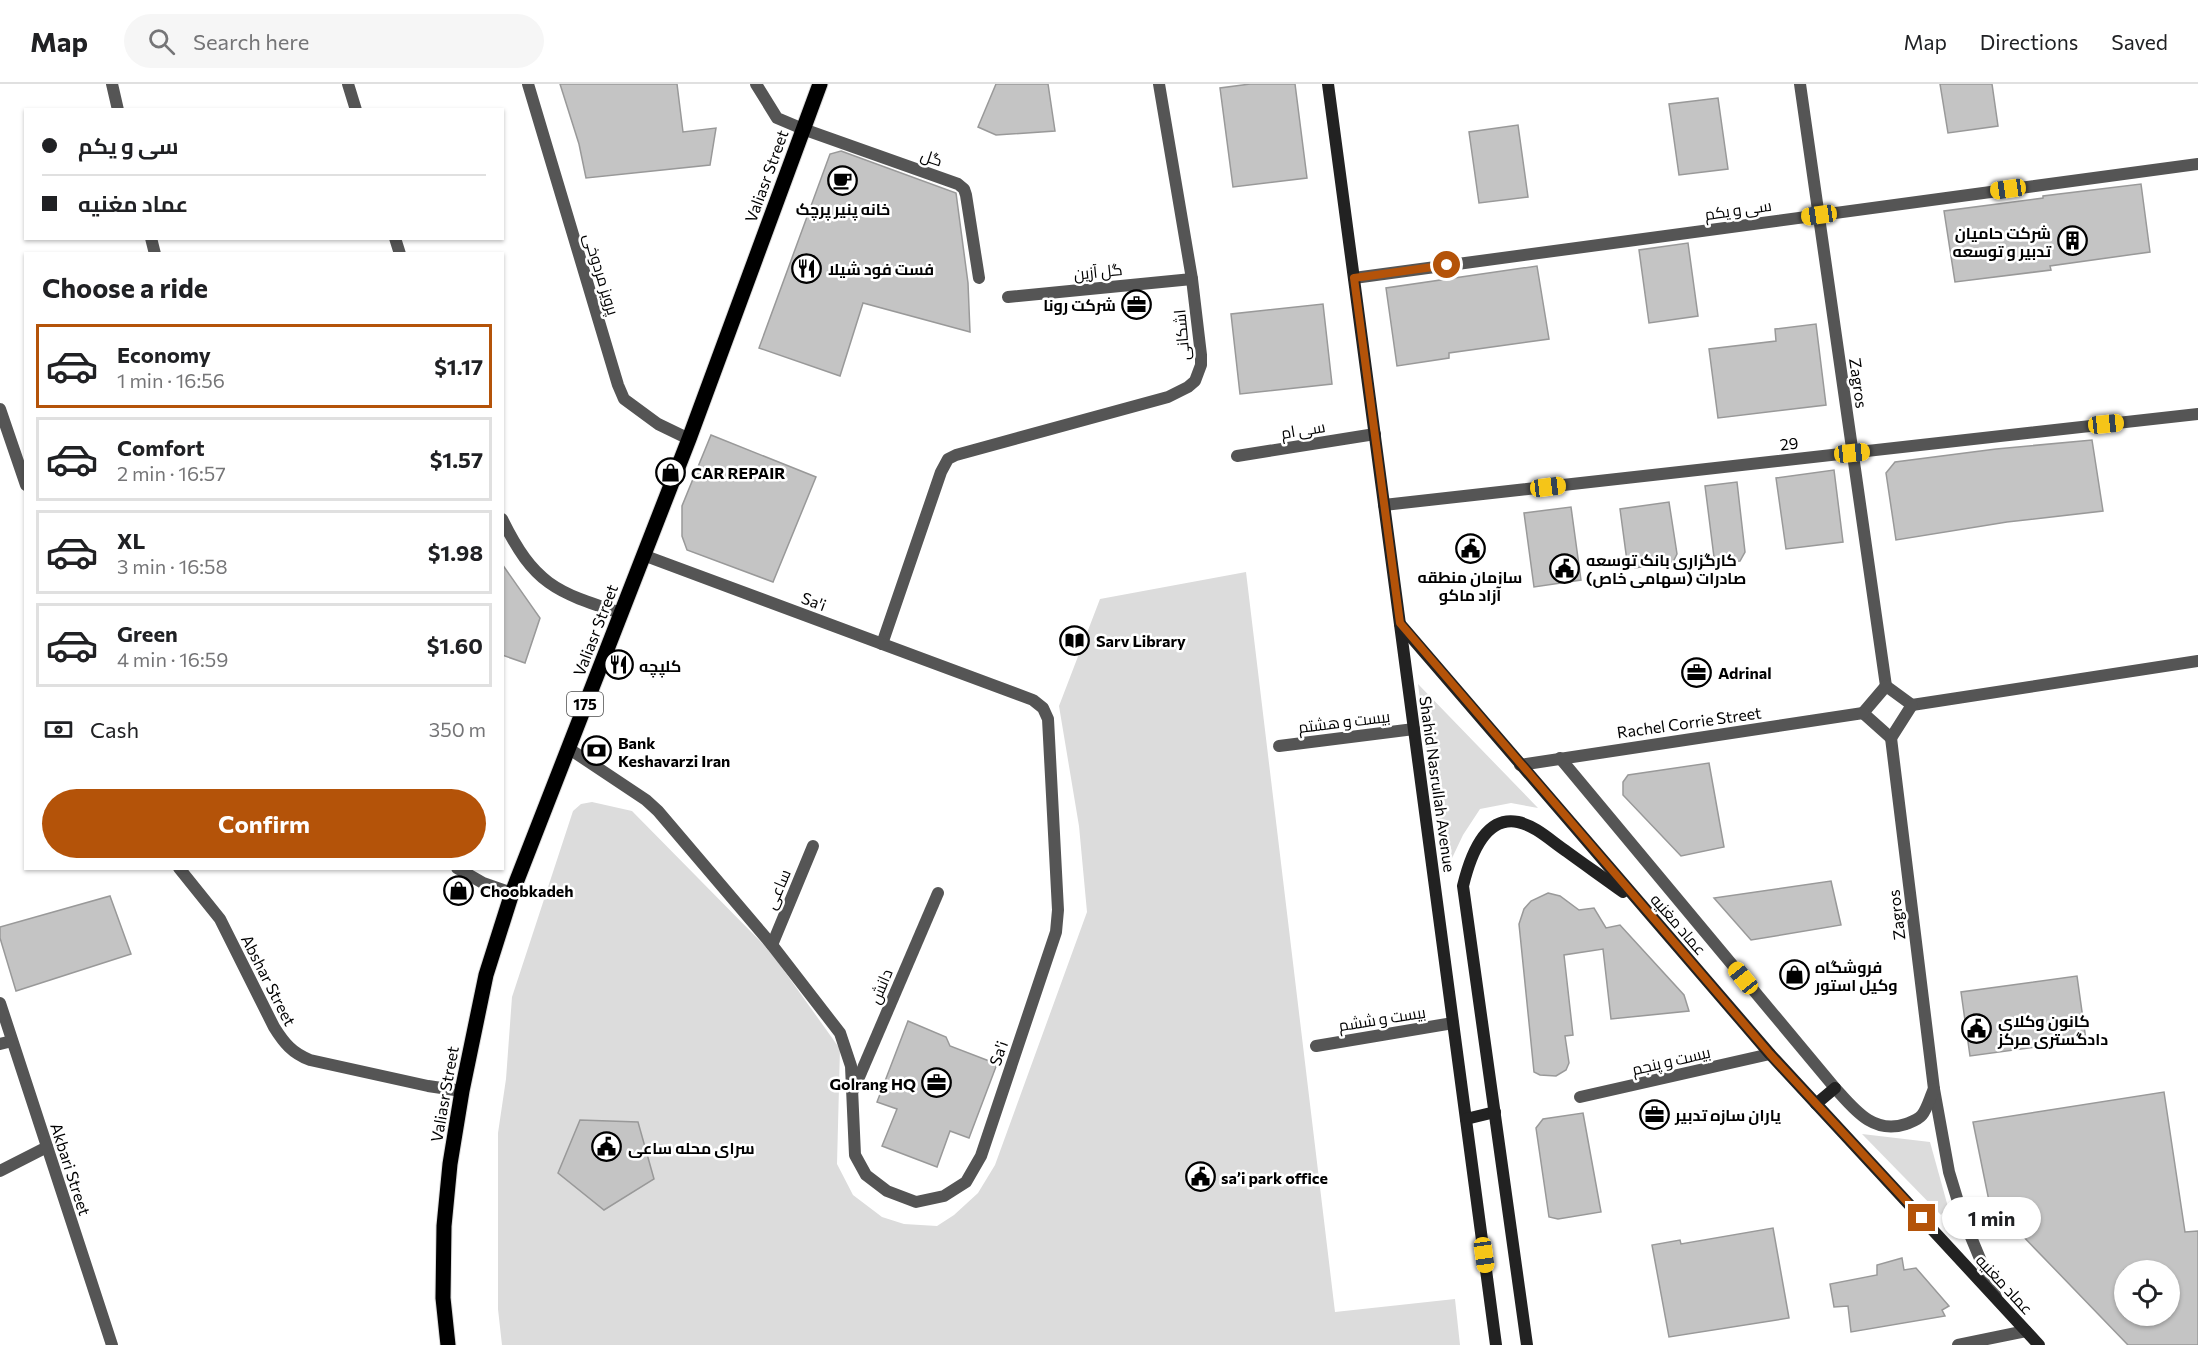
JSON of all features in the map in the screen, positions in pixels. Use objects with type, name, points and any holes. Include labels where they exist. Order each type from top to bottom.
[{"type":"main road","name":"Valiasr Street","points":[[448,1345],[443,1298],[444,1226],[450,1164],[462,1091],[486,975],[512,893],[690,439],[820,84]]},
{"type":"main road","name":"Shahid Nasrullah Avenue","points":[[1328,84],[1496,1345]]},
{"type":"main road","name":"عماد مغنیه","points":[[1400,623],[1770,1054],[2039,1345]]},
{"type":"main road","name":"Shahid Nasrullah Avenue","points":[[1527,1345],[1464,886],[1473,852],[1484,836],[1498,826],[1516,822],[1540,832],[1639,903]]},
{"type":"main road","points":[[1816,1104],[1834,1088]]},
{"type":"main road","points":[[1466,1119],[1494,1112]]},
{"type":"street","points":[[111,84],[117,108]]},
{"type":"street","points":[[348,84],[355,108]]},
{"type":"street","name":"پرویز مردوخی","points":[[528,84],[624,399],[658,424],[690,439]]},
{"type":"street","name":"گل","points":[[756,84],[777,118],[958,184],[966,195],[979,278]]},
{"type":"street","name":"اشکانی","points":[[882,644],[941,472],[948,459],[956,454],[1168,397],[1188,387],[1198,375],[1201,365],[1192,279],[1159,84]]},
{"type":"street","name":"Zagros","points":[[1800,84],[1886,686]]},
{"type":"street","name":"سی و یکم","points":[[1354,278],[2198,164]]},
{"type":"street","name":"گل آزین","points":[[1008,297],[1192,279]]},
{"type":"street","points":[[0,409],[24,479]]},
{"type":"street","name":"29","points":[[1384,506],[2198,414]]},
{"type":"street","name":"سی ام","points":[[1237,456],[1375,434]]},
{"type":"street","points":[[504,522],[526,560],[537,574],[553,587],[565,594],[621,613]]},
{"type":"street","name":"Sa'i","points":[[568,748],[646,800],[772,945],[840,1033],[851,1066],[855,1155],[866,1175],[887,1191],[916,1202],[944,1196],[966,1182],[981,1156],[1056,932],[1058,910],[1048,719],[1043,708],[1032,700],[643,555]]},
{"type":"street","points":[[1912,705],[1891,738],[1863,713],[1886,686],[1912,705],[2198,661]]},
{"type":"street","name":"Rachel Corrie Street","points":[[1520,765],[1863,713]]},
{"type":"street","name":"بیست و هشتم","points":[[1279,747],[1414,729]]},
{"type":"street","name":"Zagros","points":[[1891,738],[1934,1089],[1949,1172],[1997,1299]]},
{"type":"street","name":"عماد مغنیه","points":[[1560,758],[1834,1088],[1863,1117],[1883,1126],[1898,1126],[1913,1122],[1923,1114],[1934,1089]]},
{"type":"street","name":"ساعی","points":[[772,945],[813,846]]},
{"type":"street","name":"Abshar Street","points":[[181,870],[220,919],[274,1027],[284,1043],[296,1055],[309,1060],[417,1084],[462,1091]]},
{"type":"street","points":[[460,870],[483,883],[512,893]]},
{"type":"street","name":"دانش","points":[[852,1093],[938,893]]},
{"type":"street","name":"Akbari Street","points":[[0,1004],[6,1043],[47,1148],[112,1345]]},
{"type":"street","name":"بیست و ششم","points":[[1316,1046],[1453,1023]]},
{"type":"street","name":"بیست و پنجم","points":[[1580,1097],[1770,1054]]},
{"type":"street","points":[[0,1171],[47,1148]]},
{"type":"street","points":[[1958,1345],[2026,1331]]},
{"type":"shaded area","points":[[1246,572],[1335,1312],[1455,1299],[1460,1345],[502,1345],[498,1309],[498,1133],[506,1079],[512,997],[573,811],[581,804],[592,802],[632,811],[770,951],[840,1049],[837,1164],[853,1195],[882,1217],[904,1224],[937,1226],[954,1215],[978,1193],[995,1165],[1087,912],[1079,826],[1059,706],[1100,599]]},
{"type":"shaded area","points":[[1418,684],[1538,808],[1511,803],[1480,809],[1463,835],[1444,875]]},
{"type":"shaded area","points":[[1862,1134],[1930,1142],[1948,1207],[1941,1215]]},
{"type":"building","points":[[560,84],[677,84],[683,132],[716,128],[710,165],[586,178],[579,144]]},
{"type":"building","points":[[996,84],[1048,84],[1055,131],[996,135],[978,127]]},
{"type":"building","points":[[1250,84],[1295,84],[1307,178],[1233,187],[1220,88]]},
{"type":"building","points":[[1940,84],[1992,84],[1998,126],[1948,133]]},
{"type":"building","points":[[1718,98],[1728,169],[1679,175],[1669,104]]},
{"type":"building","points":[[1518,125],[1528,197],[1479,203],[1469,132]]},
{"type":"building","points":[[841,151],[956,193],[968,283],[970,332],[863,303],[840,376],[759,348],[830,154]]},
{"type":"building","points":[[2141,184],[2150,252],[2050,266],[2051,270],[1955,282],[1944,211]]},
{"type":"building","points":[[1688,243],[1698,316],[1649,323],[1639,250]]},
{"type":"building","points":[[1537,266],[1549,339],[1449,353],[1449,358],[1397,366],[1386,288]]},
{"type":"building","points":[[1323,304],[1332,384],[1240,394],[1231,314]]},
{"type":"building","points":[[1816,324],[1826,405],[1718,418],[1709,349],[1776,341],[1775,329]]},
{"type":"building","points":[[711,435],[816,477],[773,582],[687,550],[682,536],[682,506]]},
{"type":"building","points":[[2092,440],[2103,511],[2007,522],[1896,540],[1886,473],[1895,462]]},
{"type":"building","points":[[1834,470],[1843,542],[1786,549],[1776,478]]},
{"type":"building","points":[[1737,482],[1745,552],[1740,561],[1722,563],[1714,557],[1705,486]]},
{"type":"building","points":[[1669,502],[1677,554],[1673,562],[1635,568],[1627,561],[1620,509]]},
{"type":"building","points":[[1571,507],[1581,580],[1534,587],[1524,513]]},
{"type":"building","points":[[504,567],[540,618],[525,663],[504,656]]},
{"type":"building","points":[[1709,763],[1724,847],[1681,856],[1623,795],[1623,782],[1628,775]]},
{"type":"building","points":[[1831,881],[1841,925],[1751,940],[1714,898]]},
{"type":"building","points":[[1548,893],[1560,896],[1579,910],[1594,908],[1606,928],[1620,925],[1684,995],[1689,1011],[1611,1019],[1603,949],[1564,955],[1573,1035],[1565,1036],[1569,1063],[1566,1070],[1556,1076],[1540,1075],[1534,1072],[1519,924],[1524,909],[1531,901]]},
{"type":"building","points":[[110,896],[131,954],[16,991],[0,938],[0,927]]},
{"type":"building","points":[[2077,976],[2086,1040],[1970,1056],[1961,992]]},
{"type":"building","name":"Golrang HQ","points":[[908,1021],[946,1037],[950,1046],[997,1064],[969,1138],[950,1131],[937,1167],[882,1146],[897,1109],[877,1102]]},
{"type":"building","points":[[2164,1092],[2185,1232],[2198,1231],[2198,1345],[2128,1345],[1989,1201],[1973,1122]]},
{"type":"building","points":[[1583,1113],[1601,1212],[1558,1219],[1549,1217],[1536,1128],[1543,1119]]},
{"type":"building","name":"سرای محله ساعی","points":[[580,1120],[638,1122],[654,1179],[604,1210],[558,1173]]},
{"type":"building","points":[[1773,1228],[1789,1318],[1669,1337],[1652,1245],[1680,1240],[1681,1244]]},
{"type":"building","points":[[1902,1258],[1904,1270],[1916,1268],[1949,1306],[1942,1310],[1945,1316],[1851,1332],[1848,1306],[1834,1307],[1830,1284],[1877,1275],[1877,1265]]},
{"type":"place","name":"خانه پنیر پرچک","points":[[843,180]]},
{"type":"place","name":"شرکت حامیان تدبیر و توسعه","points":[[2072,241]]},
{"type":"place","name":"فست فود شیلا","points":[[807,268]]},
{"type":"place","name":"شرکت رونا","points":[[1137,304]]},
{"type":"place","name":"CAR REPAIR","points":[[670,472]]},
{"type":"place","name":"سازمان منطقه آزاد ماکو","points":[[1470,548]]},
{"type":"place","name":"کارگزاری بانک توسعه صادرات (سهامی خاص)","points":[[1565,568]]},
{"type":"place","name":"Sarv Library","points":[[1075,640]]},
{"type":"place","name":"کلپچه","points":[[618,665]]},
{"type":"place","name":"Adrinal","points":[[1697,672]]},
{"type":"place","name":"Bank Keshavarzi Iran","points":[[597,751]]},
{"type":"place","name":"Choobkadeh","points":[[459,890]]},
{"type":"place","name":"فروشگاه وکیل استور","points":[[1794,975]]},
{"type":"place","name":"کانون وکلای دادگستری مرکز","points":[[1977,1029]]},
{"type":"place","name":"Golrang HQ","points":[[937,1083]]},
{"type":"place","name":"یاران سازه تدبیر","points":[[1654,1114]]},
{"type":"place","name":"سرای محله ساعی","points":[[607,1147]]},
{"type":"place","name":"sa’i park office","points":[[1200,1177]]},
{"type":"route","points":[[1447,265],[1354,278],[1400,623],[1770,1054],[1922,1218]]}]
